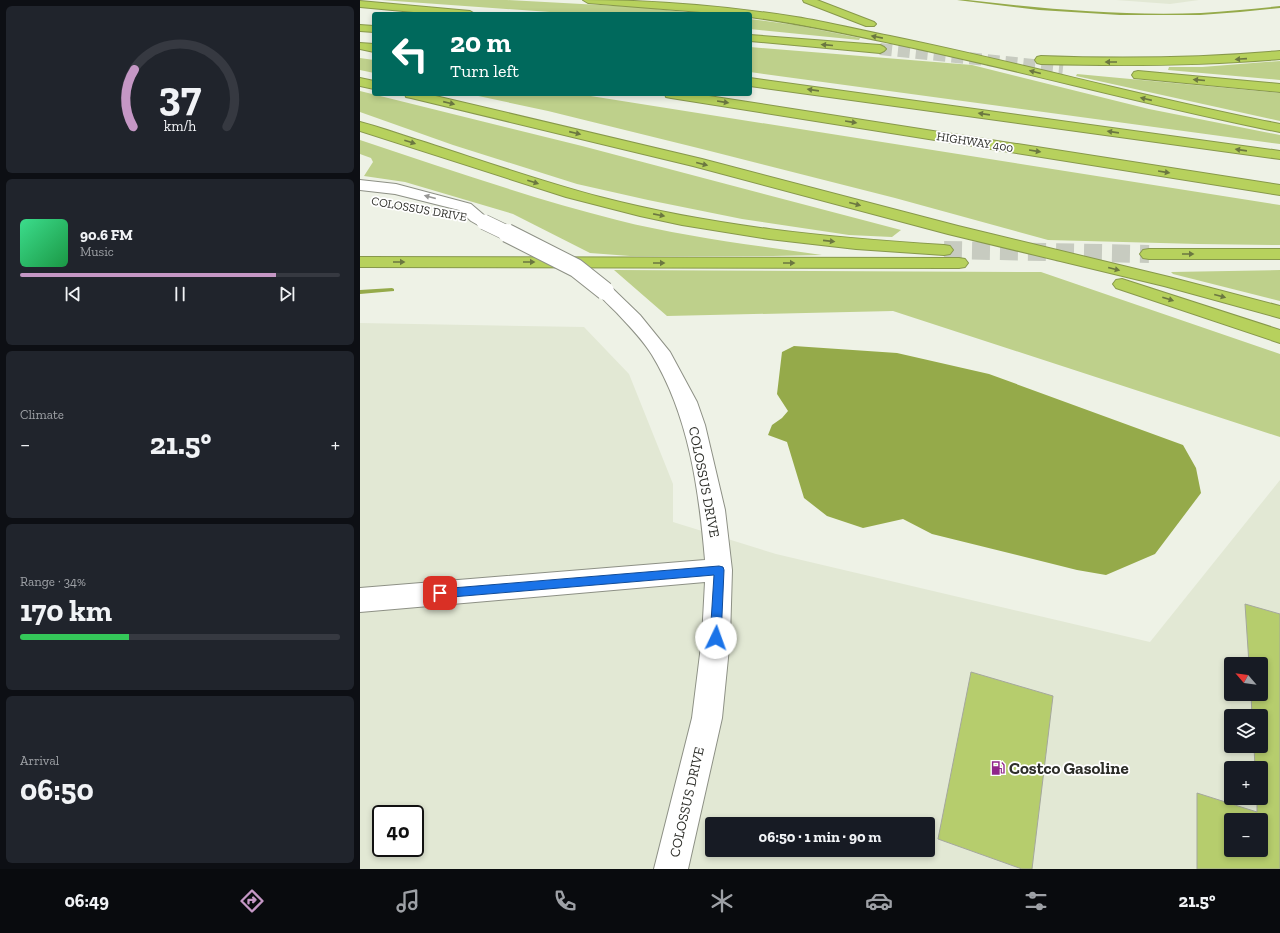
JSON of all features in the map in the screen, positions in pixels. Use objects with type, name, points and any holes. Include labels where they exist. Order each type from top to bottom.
[{"type":"highway","points":[[588,0],[716,9],[738,12]]},
{"type":"highway","points":[[808,0],[857,20],[956,53]]},
{"type":"highway","points":[[360,4],[448,12]]},
{"type":"highway","points":[[752,14],[796,20],[956,53],[1236,120],[1280,128]]},
{"type":"highway","points":[[360,28],[372,29]]},
{"type":"highway","points":[[752,38],[880,50]]},
{"type":"highway","points":[[360,46],[372,48]]},
{"type":"highway","points":[[1041,60],[1154,62],[1242,59],[1280,55]]},
{"type":"highway","points":[[1063,68],[1280,88]]},
{"type":"highway","points":[[360,82],[372,85]]},
{"type":"highway","points":[[752,82],[1280,155]]},
{"type":"highway","points":[[419,96],[697,162],[954,230],[1169,282],[1280,312]]},
{"type":"highway","name":"HIGHWAY 400","points":[[684,96],[1280,190]]},
{"type":"highway","points":[[360,126],[548,187],[649,214],[772,235],[883,247],[944,250]]},
{"type":"highway","points":[[954,230],[1280,337]]},
{"type":"highway","points":[[1149,254],[1280,254]]},
{"type":"highway","points":[[360,262],[959,263]]},
{"type":"street","name":"COLOSSUS DRIVE","points":[[360,185],[396,189],[465,207],[481,220],[576,268],[605,291],[634,318],[660,352],[686,402],[694,425],[712,510],[719,570],[716,638],[707,718],[671,869]]},
{"type":"street","name":"COLOSSUS DRIVE","points":[[360,198],[410,206],[450,216],[481,220]]},
{"type":"street","points":[[360,600],[719,570]]},
{"type":"shaded area","points":[[381,0],[507,0],[637,7],[686,12],[550,12]]},
{"type":"shaded area","points":[[1116,0],[1199,0],[1170,4]]},
{"type":"shaded area","points":[[752,19],[795,25],[860,38],[859,40],[752,29]]},
{"type":"shaded area","points":[[752,47],[972,65],[1149,109],[1280,135],[1280,144],[752,72]]},
{"type":"shaded area","points":[[360,58],[372,60],[372,73],[360,70]]},
{"type":"shaded area","points":[[1280,61],[1280,80],[1168,70],[1169,67],[1202,67]]},
{"type":"shaded area","points":[[1077,74],[1280,93],[1280,121],[1076,76]]},
{"type":"shaded area","points":[[360,91],[372,94],[372,96],[380,96],[582,146],[901,230],[892,237],[849,235],[742,219],[648,200],[577,184],[453,145],[360,112]]},
{"type":"shaded area","points":[[478,96],[591,96],[1280,205],[1280,245],[1048,240],[895,198],[548,111]]},
{"type":"shaded area","points":[[360,140],[520,192],[617,220],[693,236],[822,255],[630,256],[590,253],[513,214],[405,182],[364,176],[373,162],[371,158],[360,154]]},
{"type":"shaded area","points":[[614,270],[1041,272],[1280,354],[1280,437],[893,311],[667,316]]},
{"type":"shaded area","points":[[1280,270],[1280,301],[1173,274],[1171,272]]},
{"type":"shaded area","points":[[360,323],[584,327],[629,374],[673,484],[673,522],[776,554],[1150,642],[1280,480],[1280,869],[360,869]]},
{"type":"shaded area","points":[[794,346],[897,353],[989,374],[1183,445],[1196,468],[1201,493],[1155,554],[1106,575],[1077,570],[932,534],[903,519],[863,528],[827,516],[804,498],[787,442],[768,435],[772,425],[782,418],[788,411],[777,394],[782,352]]},
{"type":"building","points":[[1245,604],[1280,614],[1280,869],[1197,869],[1197,793],[1224,802],[1224,805],[1235,805],[1257,812],[1257,805],[1268,805],[1268,761],[1255,761],[1254,753],[1268,753],[1268,709],[1252,709],[1251,701],[1268,701],[1268,657],[1249,657]]},
{"type":"building","name":"Costco Gasoline","points":[[971,672],[1053,696],[1032,869],[1022,869],[938,839]]},
{"type":"waterway","points":[[959,0],[1039,9],[1120,14],[1200,14],[1280,7]]},
{"type":"waterway","points":[[360,292],[392,290]]},
{"type":"tunnel","points":[[880,49],[1063,68]]},
{"type":"tunnel","points":[[944,250],[1149,254]]},
{"type":"place","name":"Costco Gasoline","points":[[998,768]]},
{"type":"route","points":[[440,593],[719,570],[716,638]]}]
